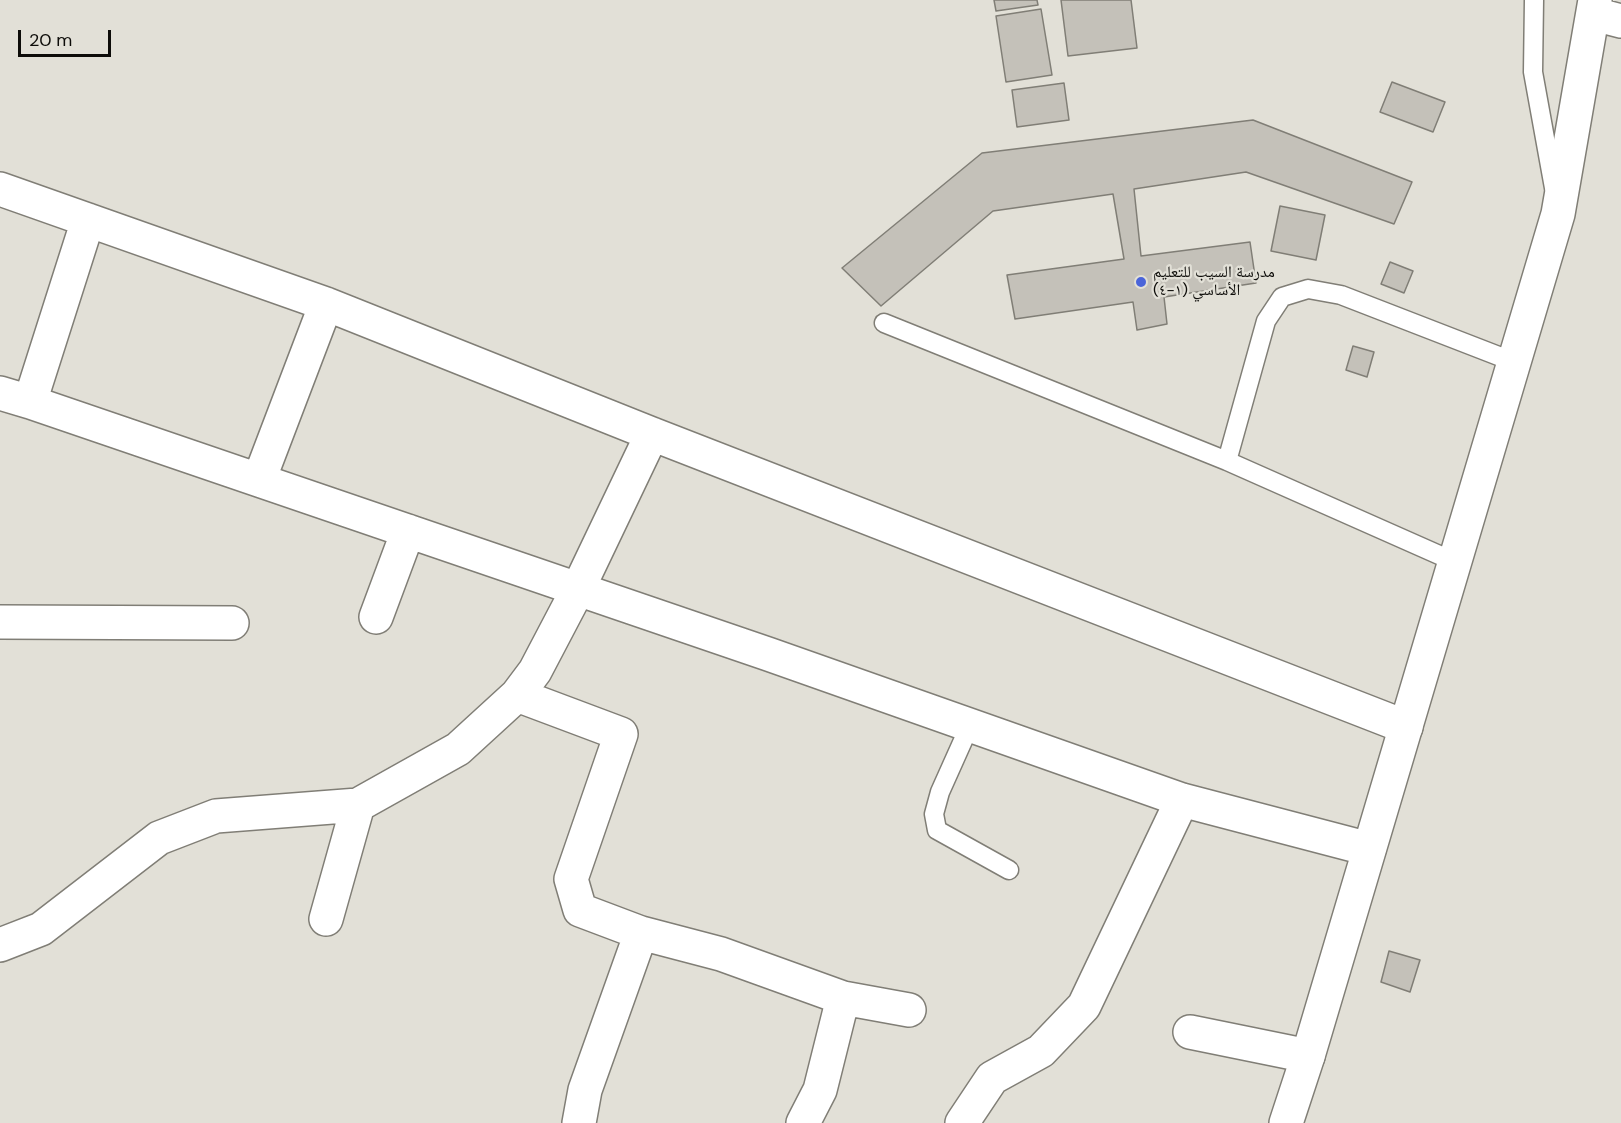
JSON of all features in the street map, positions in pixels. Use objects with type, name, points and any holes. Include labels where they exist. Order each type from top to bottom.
[{"type":"street","points":[[1286,1123],[1308,1056],[1558,214],[1603,11]]},
{"type":"street","points":[[0,189],[326,304],[652,434],[1406,727]]},
{"type":"street","points":[[88,220],[15,398],[408,531],[1182,800],[1369,849]]},
{"type":"street","points":[[259,480],[326,304]]},
{"type":"street","points":[[0,945],[41,929],[159,838],[216,816],[358,805],[458,749],[517,695],[535,671],[578,590],[652,434]]},
{"type":"street","points":[[376,617],[408,531]]},
{"type":"street","points":[[0,622],[232,623]]},
{"type":"street","points":[[517,695],[621,734],[571,879],[580,910],[640,933],[721,954],[843,998],[909,1010]]},
{"type":"street","points":[[962,1123],[992,1078],[1041,1051],[1084,1006],[1182,800]]},
{"type":"street","points":[[326,919],[358,805]]},
{"type":"street","points":[[579,1123],[585,1090],[640,933]]},
{"type":"street","points":[[803,1123],[820,1090],[843,998]]},
{"type":"street","points":[[1190,1032],[1308,1056]]},
{"type":"lane","points":[[1534,0],[1533,72],[1558,214]]},
{"type":"lane","points":[[1227,461],[1266,321],[1282,297],[1308,289],[1341,295],[1514,362]]},
{"type":"lane","points":[[884,323],[1227,461],[1455,562]]},
{"type":"lane","points":[[970,725],[940,792],[934,814],[937,830],[1009,870]]},
{"type":"building","points":[[994,0],[1037,0],[1038,5],[996,11]]},
{"type":"building","points":[[1061,0],[1131,0],[1137,48],[1068,56]]},
{"type":"building","points":[[1041,9],[1052,75],[1006,82],[996,16]]},
{"type":"building","points":[[1392,82],[1445,102],[1433,132],[1380,112]]},
{"type":"building","points":[[1064,83],[1069,120],[1017,127],[1012,90]]},
{"type":"building","points":[[1253,120],[1412,182],[1394,224],[1246,172],[1134,189],[1141,256],[1250,242],[1256,283],[1164,297],[1167,324],[1137,330],[1133,302],[1015,319],[1007,275],[1124,259],[1113,194],[993,211],[881,306],[842,268],[982,153]]},
{"type":"building","points":[[1280,206],[1325,215],[1316,260],[1271,251]]},
{"type":"building","points":[[1390,262],[1413,271],[1404,293],[1381,284]]},
{"type":"building","points":[[1353,346],[1374,352],[1367,377],[1346,370]]},
{"type":"building","points":[[1389,951],[1420,960],[1410,992],[1381,982]]},
{"type":"place","name":"مدرسة السيب للتعليم الأساسي (١-٤)","points":[[1141,282]]}]
